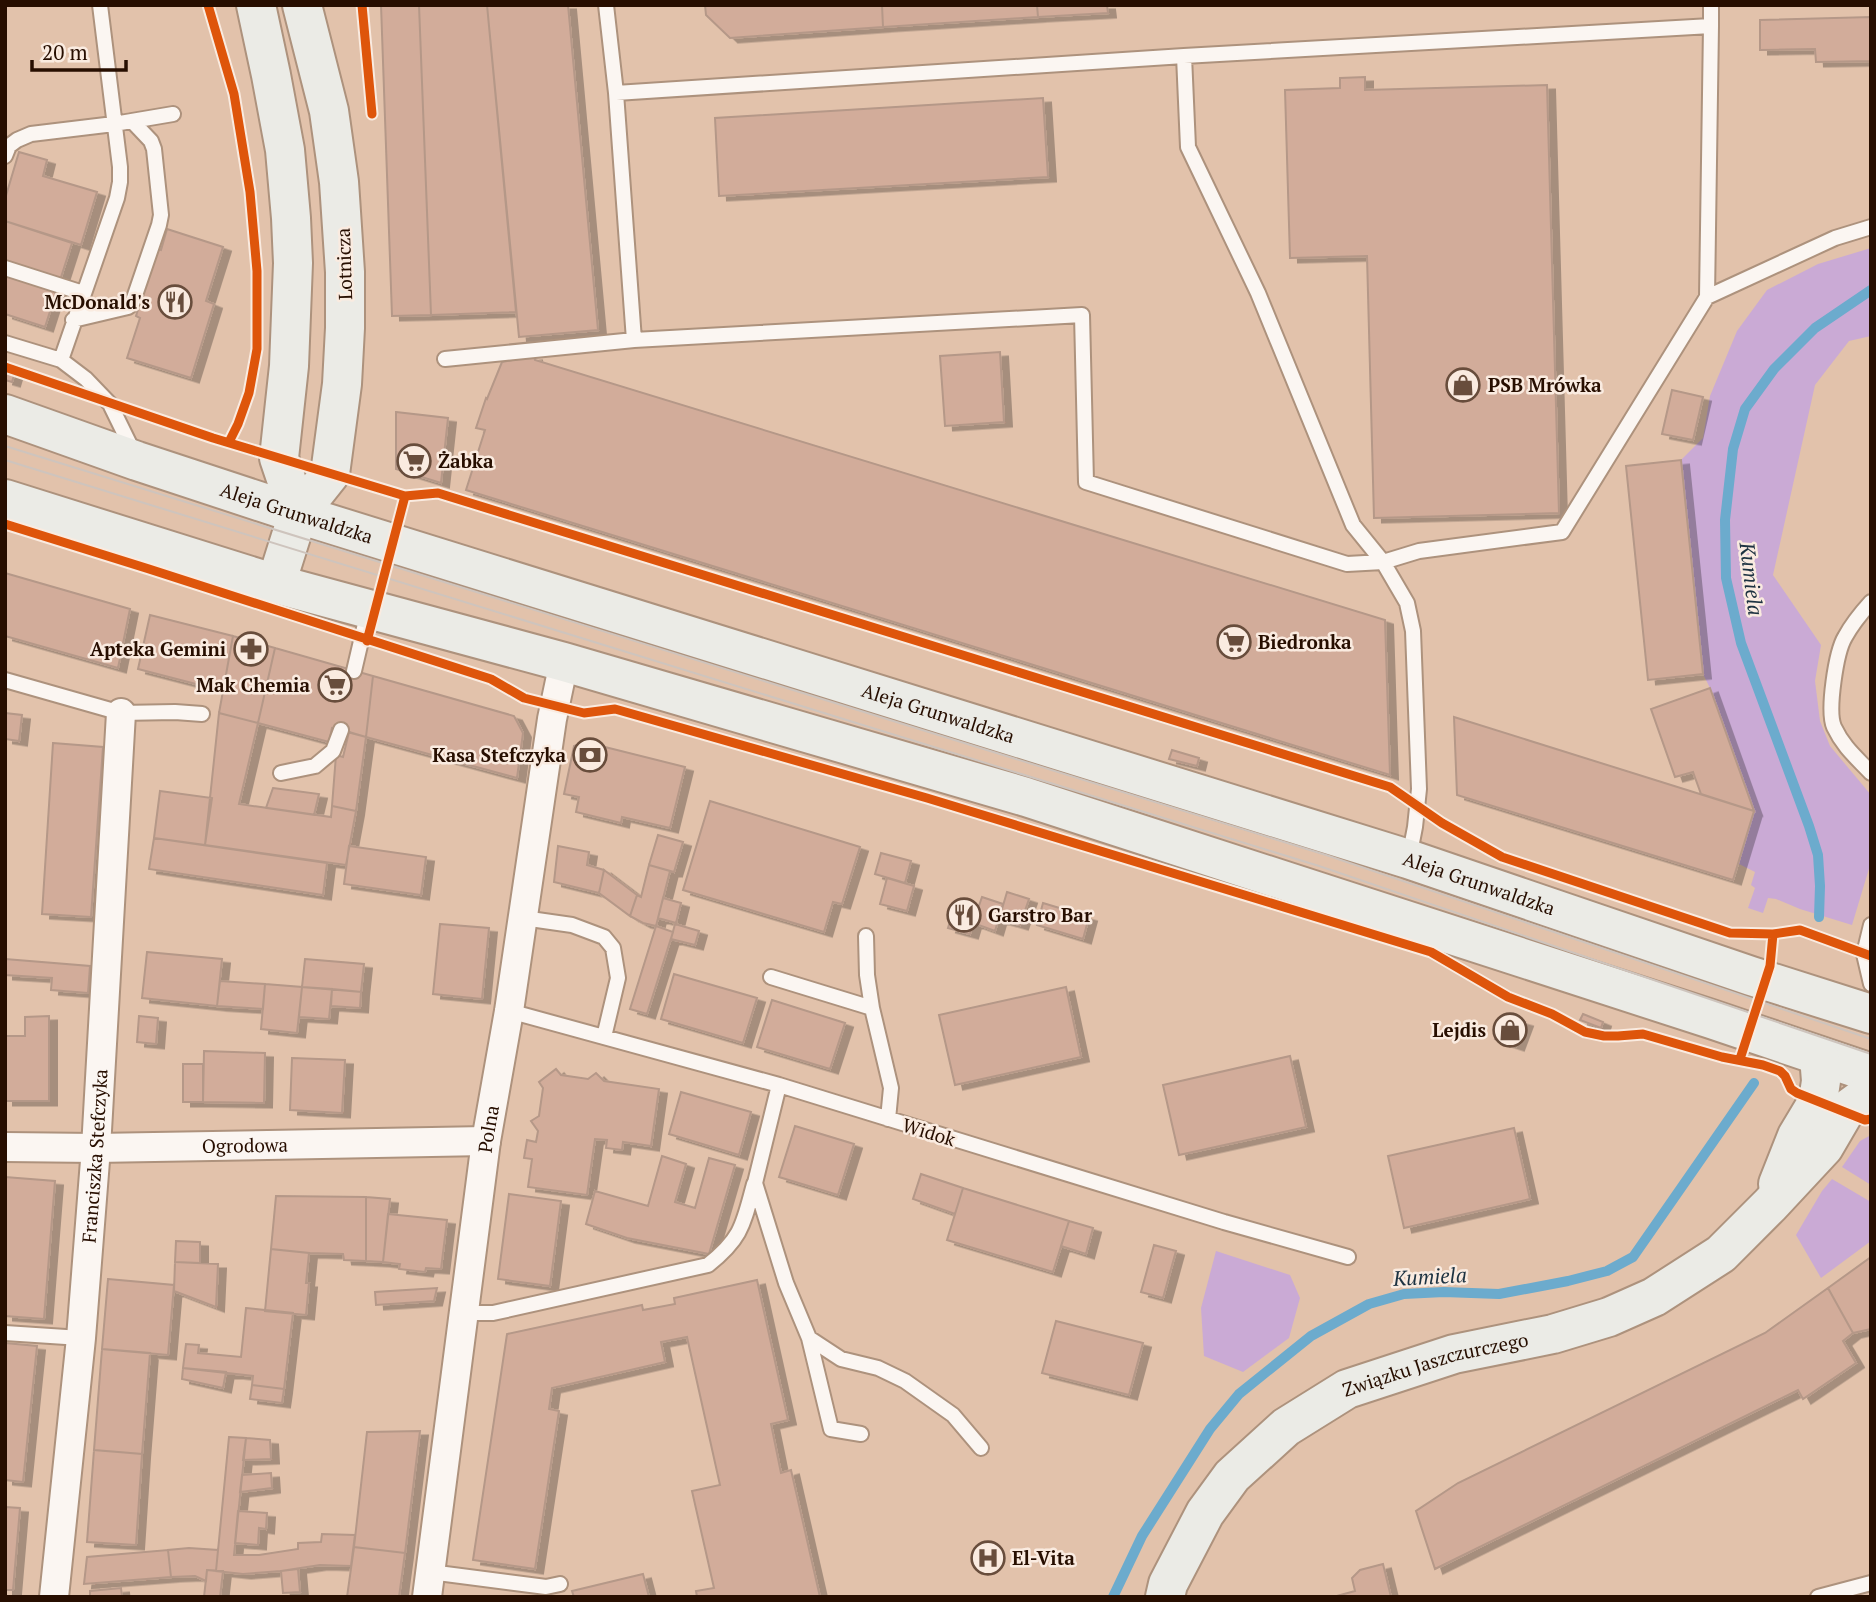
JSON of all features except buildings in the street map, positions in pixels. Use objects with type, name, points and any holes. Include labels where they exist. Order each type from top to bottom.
[{"type":"main road","points":[[256,5],[285,150],[291,218],[293,263],[289,366],[279,458],[298,514]]},
{"type":"main road","name":"Lotnicza","points":[[276,584],[298,514],[330,474],[342,384],[345,328],[345,272],[337,170],[329,111],[302,5]]},
{"type":"main road","name":"Aleja Grunwaldzka","points":[[5,414],[298,514],[1408,859],[1871,1014]]},
{"type":"main road","points":[[5,499],[276,584],[564,662],[1026,797],[1871,1073]]},
{"type":"main road","name":"Związku Jaszczurczego","points":[[1770,1205],[1797,1136],[1818,1101],[1821,1081],[1819,1056]]},
{"type":"main road","name":"Związku Jaszczurczego","points":[[1165,1597],[1168,1584],[1205,1513],[1232,1476],[1286,1427],[1347,1389],[1454,1354],[1553,1334],[1609,1317],[1654,1297],[1721,1254],[1824,1147],[1845,1111],[1871,1092]]},
{"type":"street","name":"Polna","points":[[429,1584],[486,1141],[509,1011],[554,705],[564,662]]},
{"type":"street","name":"Franciszka Stefczyka","points":[[54,1597],[81,1338],[96,1148],[121,713]]},
{"type":"street","name":"Ogrodowa","points":[[5,1147],[96,1148],[486,1141]]},
{"type":"lane","points":[[61,360],[117,198],[120,182],[100,5]]},
{"type":"lane","points":[[606,5],[616,93],[634,340]]},
{"type":"lane","points":[[445,359],[634,340],[1082,315],[1086,482],[1347,564],[1383,562],[1419,551],[1562,532],[1707,297],[1711,5]]},
{"type":"lane","points":[[616,93],[1184,56],[1711,26]]},
{"type":"lane","points":[[1184,56],[1188,147],[1258,293],[1353,525],[1383,562],[1407,603],[1413,631],[1419,789],[1408,859]]},
{"type":"lane","points":[[7,151],[17,140],[31,134],[173,114]]},
{"type":"lane","points":[[73,320],[132,304],[159,225],[161,215],[152,141],[132,121]]},
{"type":"lane","points":[[1707,297],[1835,238],[1871,227]]},
{"type":"lane","points":[[5,268],[83,293]]},
{"type":"lane","points":[[5,343],[61,360],[86,379],[110,404],[137,461]]},
{"type":"lane","points":[[1871,602],[1855,620],[1843,640],[1832,687],[1832,724],[1847,749],[1871,773]]},
{"type":"lane","points":[[354,671],[369,608]]},
{"type":"lane","points":[[5,680],[121,713],[202,714]]},
{"type":"lane","points":[[281,774],[315,766],[333,751],[341,730]]},
{"type":"lane","points":[[523,918],[572,925],[604,937],[613,948],[618,978],[604,1037]]},
{"type":"lane","points":[[1871,925],[1864,954],[1871,984]]},
{"type":"lane","points":[[866,936],[867,975],[872,1008],[891,1088],[888,1119]]},
{"type":"lane","points":[[771,977],[872,1008]]},
{"type":"lane","name":"Widok","points":[[509,1011],[779,1085],[1211,1218],[1348,1256]]},
{"type":"lane","points":[[465,1312],[493,1313],[708,1265],[732,1245],[740,1232],[779,1085]]},
{"type":"lane","points":[[755,1183],[786,1283],[809,1338],[831,1429],[861,1434]]},
{"type":"lane","points":[[5,1333],[81,1338]]},
{"type":"lane","points":[[809,1338],[841,1359],[878,1368],[905,1381],[953,1415],[981,1448]]},
{"type":"lane","points":[[1818,1597],[1871,1583]]},
{"type":"lane","points":[[429,1584],[546,1587],[560,1584]]},
{"type":"shaded area","points":[[1871,248],[1871,336],[1849,341],[1815,385],[1773,575],[1821,645],[1815,681],[1820,721],[1830,746],[1871,795],[1871,862],[1852,925],[1776,899],[1768,898],[1763,913],[1748,908],[1755,888],[1751,885],[1755,872],[1739,864],[1754,811],[1703,674],[1681,460],[1703,438],[1710,396],[1737,331],[1767,290],[1818,264]]},
{"type":"shaded area","points":[[1871,1135],[1871,1185],[1842,1167],[1860,1141]]},
{"type":"shaded area","points":[[1832,1179],[1871,1202],[1871,1241],[1821,1278],[1796,1235]]},
{"type":"shaded area","points":[[1216,1251],[1290,1275],[1300,1298],[1289,1338],[1243,1372],[1204,1356],[1201,1308]]},
{"type":"waterway","name":"Kumiela","points":[[1819,917],[1818,855],[1741,643],[1726,578],[1725,520],[1733,449],[1745,409],[1774,369],[1815,328],[1871,290]]},
{"type":"waterway","name":"Kumiela","points":[[1113,1597],[1142,1536],[1210,1429],[1239,1394],[1311,1336],[1369,1304],[1404,1294],[1499,1294],[1607,1271],[1633,1257],[1754,1083]]},
{"type":"tram line","points":[[5,446],[1326,855],[1871,1039]]},
{"type":"tram line","points":[[5,460],[1319,866],[1871,1054]]},
{"type":"cycle path","points":[[208,5],[234,94],[250,192],[257,271],[257,349],[249,393],[229,442]]},
{"type":"cycle path","points":[[362,5],[372,114]]},
{"type":"cycle path","points":[[5,367],[213,438],[405,496],[438,493],[1390,787],[1442,823],[1502,857],[1730,933],[1773,934],[1800,930],[1871,956]]},
{"type":"cycle path","points":[[367,641],[405,496]]},
{"type":"cycle path","points":[[5,524],[491,679],[524,698],[584,713],[615,709],[927,798],[1431,952],[1508,997],[1552,1014],[1585,1032],[1604,1036],[1643,1034],[1722,1057],[1763,1065],[1780,1071],[1791,1089],[1797,1093],[1865,1120],[1871,1119]]},
{"type":"cycle path","points":[[1740,1059],[1770,966],[1773,934]]},
{"type":"place","name":"McDonald's","points":[[175,302]]},
{"type":"place","name":"PSB Mrówka","points":[[1463,385]]},
{"type":"place","name":"Żabka","points":[[414,461]]},
{"type":"place","name":"Biedronka","points":[[1234,642]]},
{"type":"place","name":"Apteka Gemini","points":[[251,649]]},
{"type":"place","name":"Mak Chemia","points":[[335,685]]},
{"type":"place","name":"Kasa Stefczyka","points":[[590,755]]},
{"type":"place","name":"Garstro Bar","points":[[964,915]]},
{"type":"place","name":"Lejdis","points":[[1510,1030]]},
{"type":"place","name":"El-Vita","points":[[988,1558]]}]
